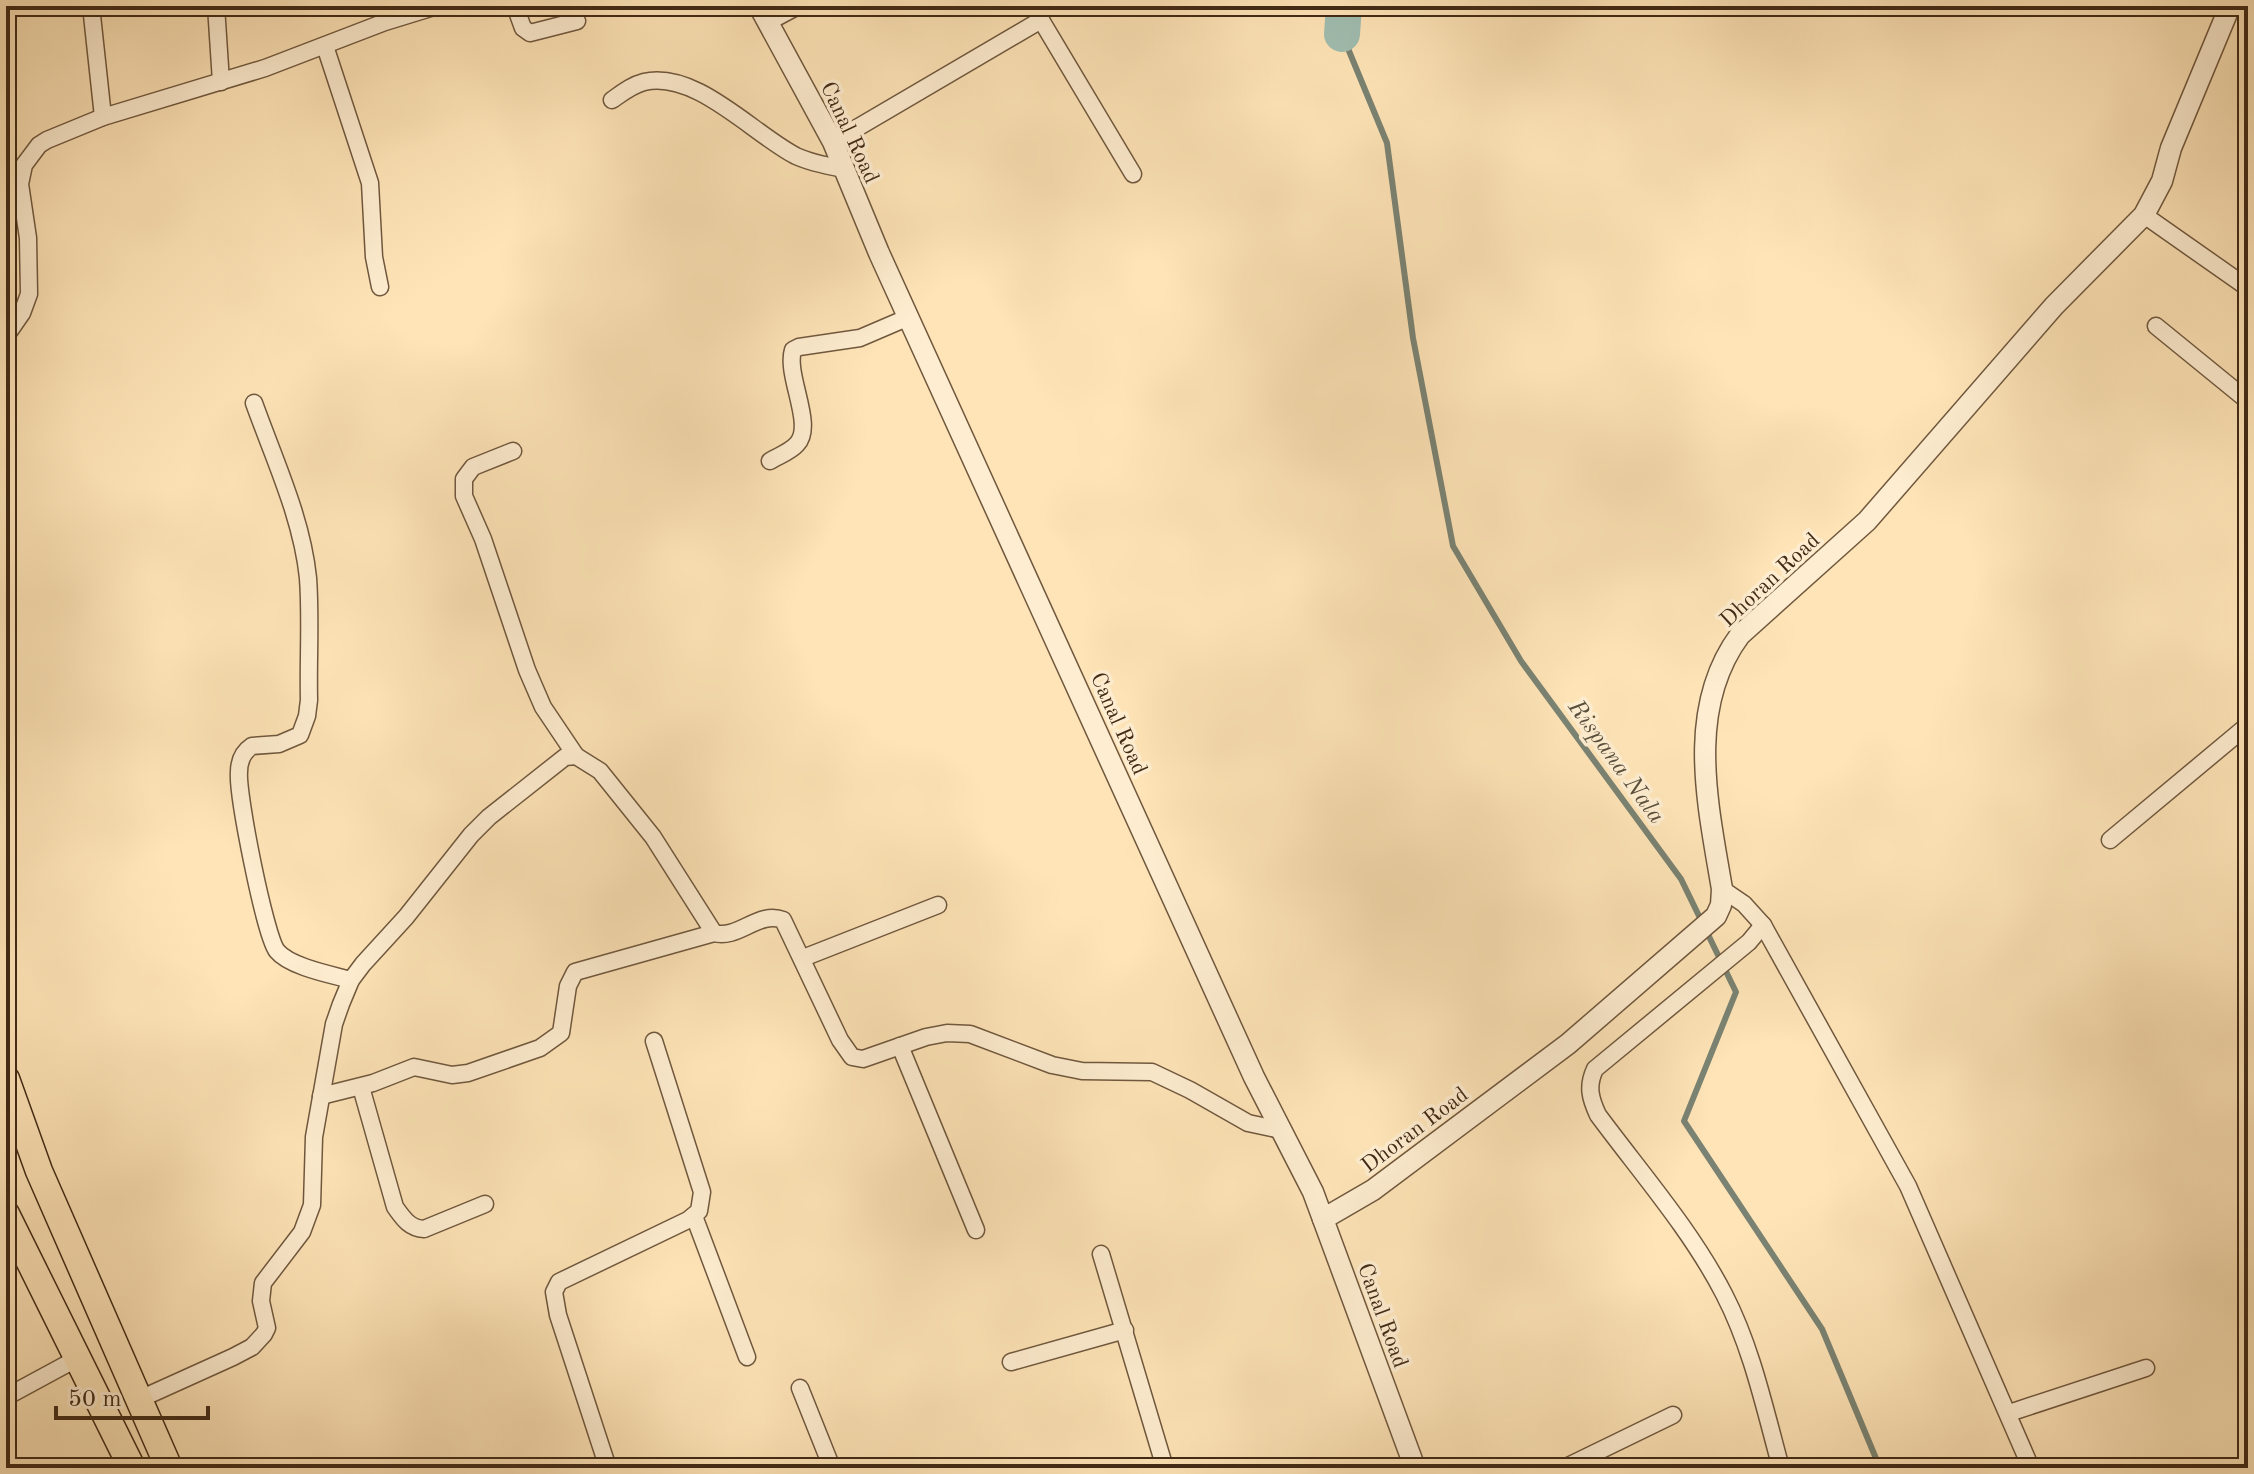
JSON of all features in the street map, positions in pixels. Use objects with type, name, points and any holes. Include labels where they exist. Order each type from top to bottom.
[{"type":"main road","points":[[6,1079],[39,1171],[169,1468]]},
{"type":"main road","points":[[6,1214],[132,1468]]},
{"type":"street","points":[[91,6],[103,117]]},
{"type":"street","points":[[216,6],[221,82]]},
{"type":"street","points":[[6,336],[22,313],[29,294],[28,238],[20,184],[24,165],[39,145],[103,117],[221,82],[437,6]]},
{"type":"street","points":[[515,6],[523,28],[530,33],[577,21]]},
{"type":"street","points":[[764,14],[798,6]]},
{"type":"street","name":"Dhoran Road","points":[[1323,1219],[1373,1190],[1568,1044],[1716,916],[1721,905],[1722,889],[1707,795],[1705,747],[1716,677],[1726,654],[1740,635],[1867,521],[2054,306],[2144,215],[2162,181],[2171,148],[2230,6]]},
{"type":"street","points":[[833,142],[1037,13],[1133,174]]},
{"type":"street","name":"Canal Road","points":[[764,14],[833,142],[909,317],[1254,1077],[1313,1192],[1415,1468]]},
{"type":"street","points":[[325,46],[370,183],[374,257],[380,287]]},
{"type":"street","points":[[612,100],[645,82],[674,83],[698,91],[799,158],[844,169]]},
{"type":"street","points":[[2144,215],[2248,288]]},
{"type":"street","points":[[770,461],[794,447],[802,432],[791,365],[793,350],[860,338],[909,317]]},
{"type":"street","points":[[2156,326],[2248,401]]},
{"type":"street","points":[[254,403],[290,504],[308,579],[309,700],[300,735],[279,744],[252,746],[242,757],[239,768],[240,804],[269,935],[275,948],[284,957],[302,965],[351,980]]},
{"type":"street","points":[[513,451],[473,467],[464,479],[464,496],[483,539],[532,682],[543,707],[576,756],[600,771],[653,837],[714,933]]},
{"type":"street","points":[[2110,840],[2248,725]]},
{"type":"street","points":[[140,1399],[233,1357],[252,1347],[264,1334],[267,1328],[261,1301],[263,1283],[302,1232],[312,1205],[313,1148],[321,1096],[334,1024],[351,980],[480,826],[557,761],[576,756]]},
{"type":"street","points":[[1722,889],[1744,904],[1763,925],[1908,1186],[2031,1468]]},
{"type":"street","points":[[803,958],[938,905]]},
{"type":"street","points":[[321,1096],[361,1087],[414,1067],[452,1075],[468,1073],[540,1048],[561,1033],[568,986],[575,972],[714,933],[722,935],[768,917],[779,918],[788,928],[840,1040],[852,1057],[863,1059],[947,1033],[970,1034],[1052,1065],[1082,1071],[1152,1072],[1248,1123],[1281,1130]]},
{"type":"street","points":[[1763,925],[1749,942],[1595,1069],[1589,1084],[1598,1115],[1680,1226],[1726,1297],[1743,1338],[1781,1468]]},
{"type":"street","points":[[608,1468],[558,1315],[554,1292],[559,1282],[694,1216],[702,1202],[702,1192],[654,1041]]},
{"type":"street","points":[[900,1046],[976,1230]]},
{"type":"street","points":[[361,1087],[395,1207],[406,1222],[416,1228],[434,1226],[485,1204]]},
{"type":"street","points":[[694,1216],[747,1357]]},
{"type":"street","points":[[1101,1254],[1165,1468]]},
{"type":"street","points":[[1011,1362],[1125,1330]]},
{"type":"street","points":[[6,1397],[78,1358]]},
{"type":"street","points":[[2009,1413],[2146,1368]]},
{"type":"street","points":[[800,1388],[832,1468]]},
{"type":"street","points":[[1564,1468],[1673,1415]]},
{"type":"waterway","points":[[1342,34],[1344,6]]},
{"type":"waterway","name":"Rispana Nala","points":[[1342,34],[1387,143],[1413,338],[1453,546],[1521,661],[1681,879],[1736,992],[1684,1121],[1822,1329],[1880,1468]]}]
